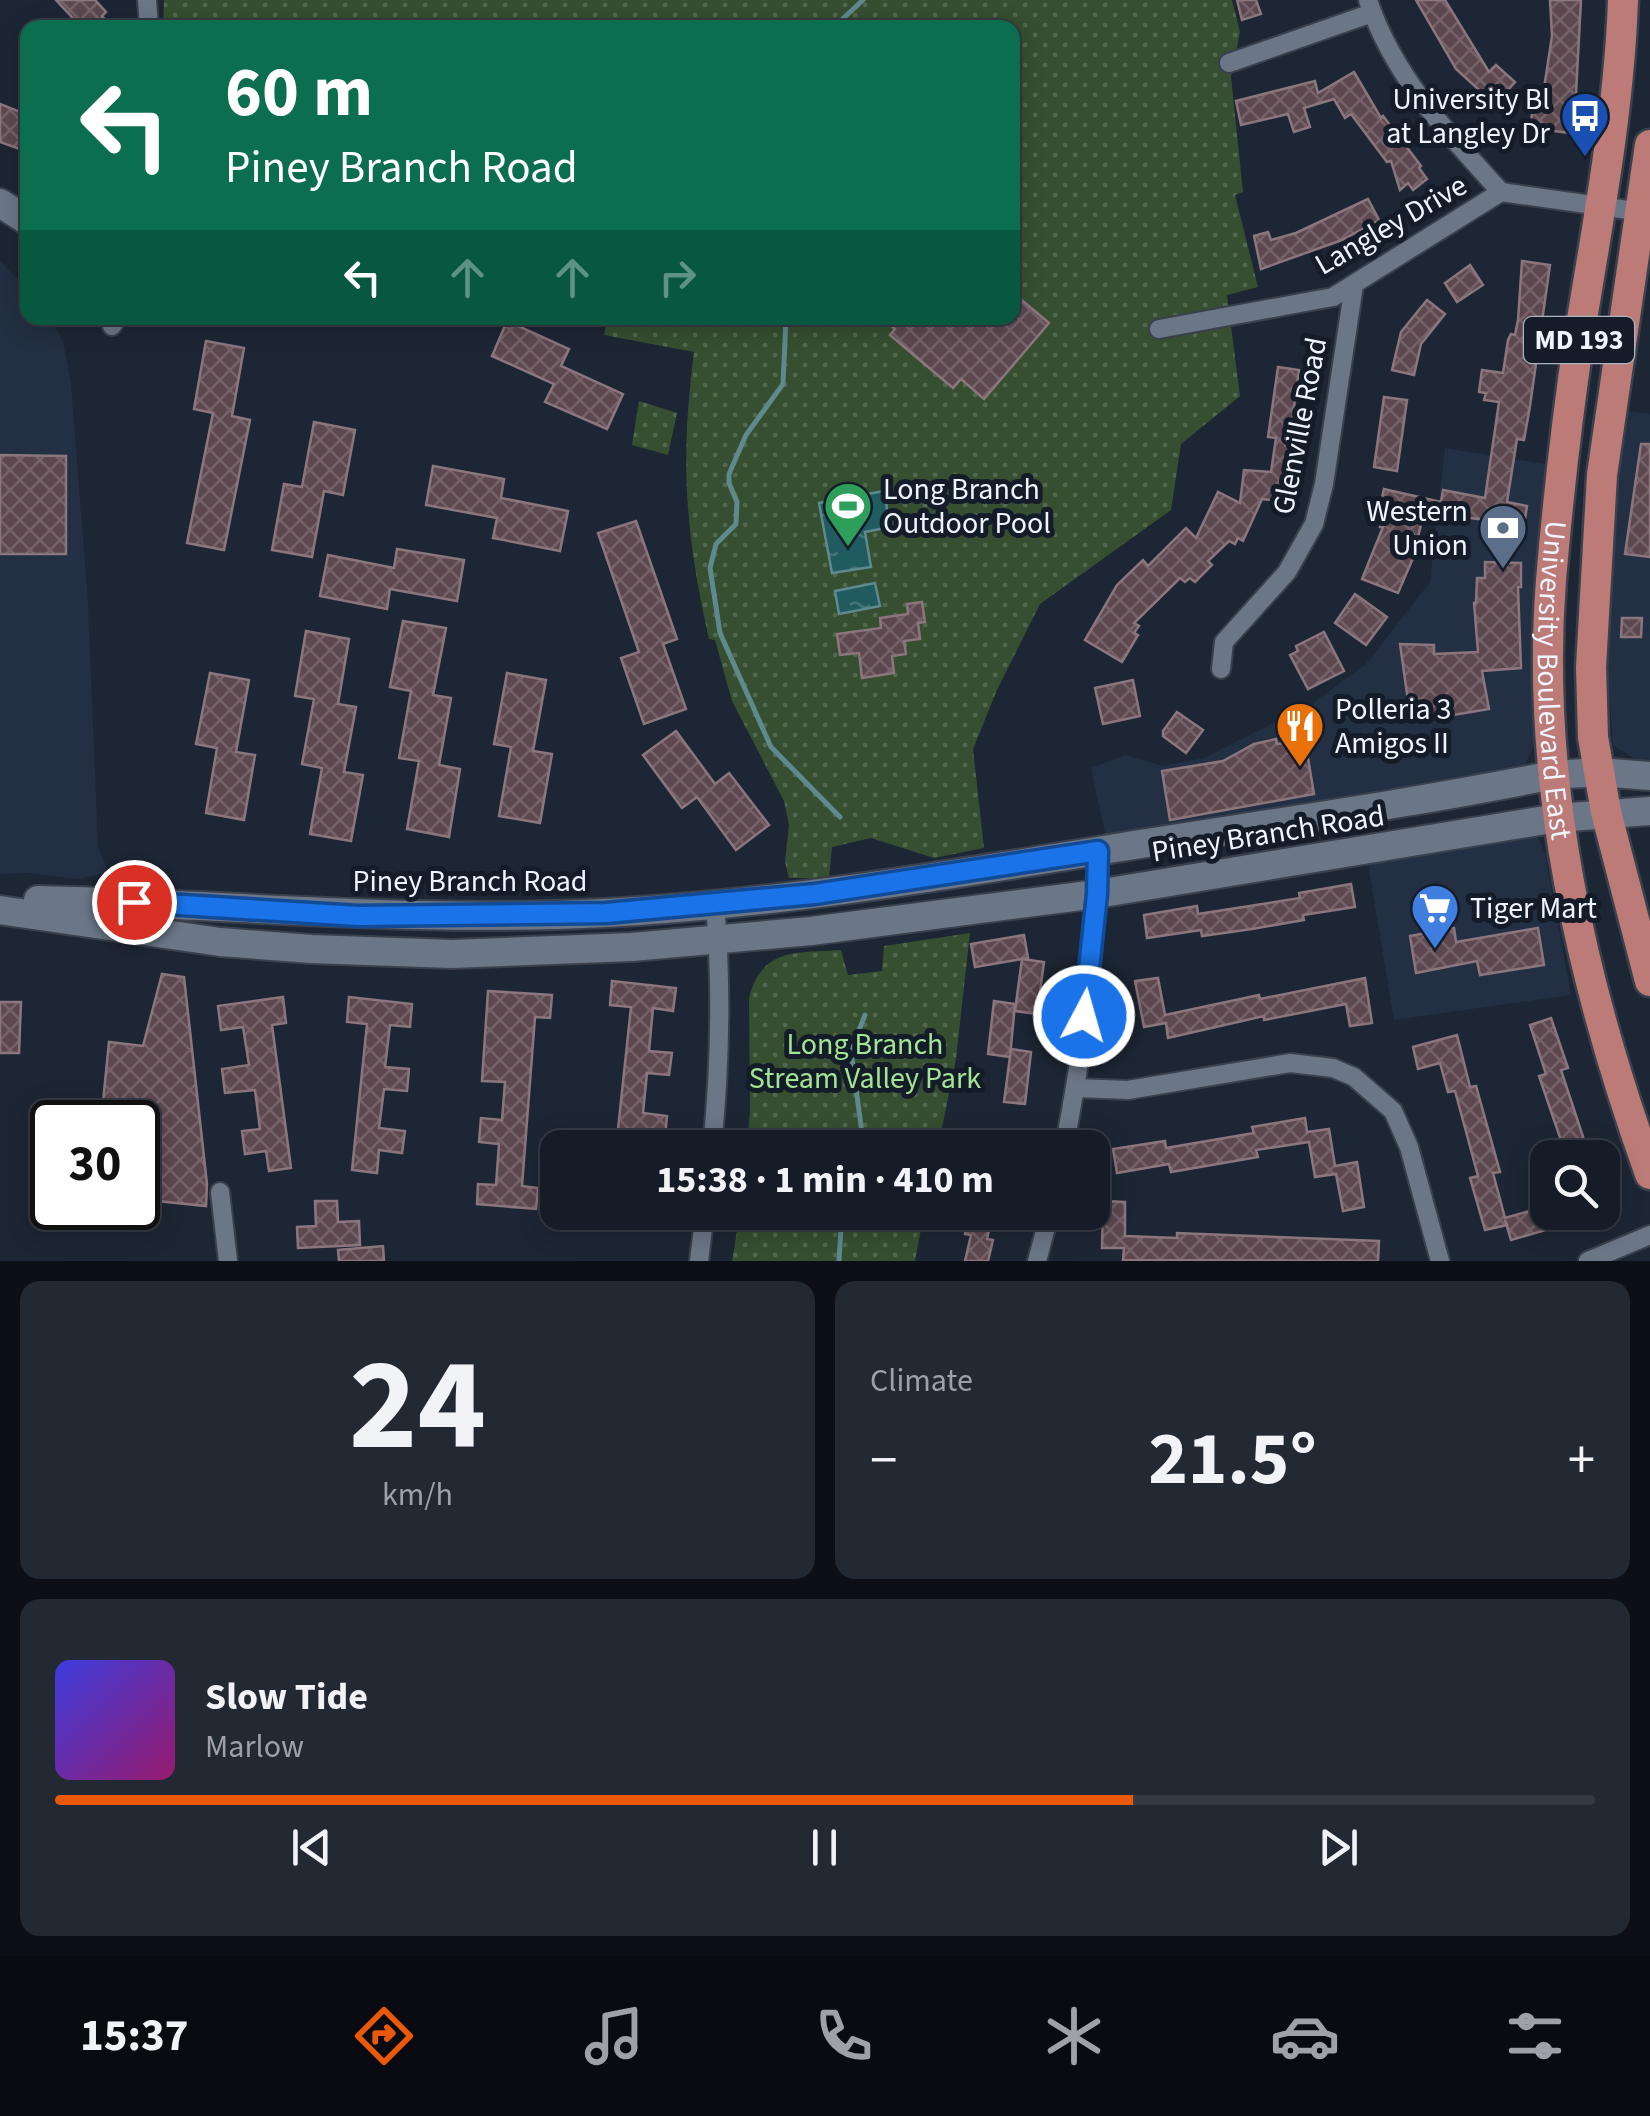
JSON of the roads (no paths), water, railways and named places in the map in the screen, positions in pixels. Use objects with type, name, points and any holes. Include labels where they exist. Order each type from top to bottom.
[{"type":"main road","name":"University Boulevard East","points":[[1623,0],[1621,55],[1578,344],[1551,584],[1550,739],[1557,818],[1588,970],[1650,1174]]},
{"type":"main road","name":"University Boulevard East","points":[[1650,145],[1646,212],[1602,475],[1591,668],[1598,772],[1650,981]]},
{"type":"main road","name":"Piney Branch Road","points":[[0,900],[162,903],[358,916],[450,917],[715,906],[1098,851],[1553,776],[1598,772],[1650,776]]},
{"type":"main road","name":"Piney Branch Road","points":[[0,910],[262,946],[452,954],[718,942],[1097,894],[1557,818],[1650,811]]},
{"type":"main road","points":[[162,903],[163,934]]},
{"type":"street","points":[[1229,63],[1370,6],[1392,56],[1429,112],[1501,192]]},
{"type":"street","name":"Langley Drive","points":[[1159,329],[1333,296],[1501,192],[1646,212]]},
{"type":"street","name":"Glenville Road","points":[[1221,669],[1224,642],[1286,572],[1314,524],[1324,484],[1354,285]]},
{"type":"street","points":[[1068,1130],[1076,1088],[1098,851]]},
{"type":"street","points":[[714,1130],[718,1088],[715,906]]},
{"type":"street","points":[[1076,1088],[1128,1090],[1290,1062],[1333,1068],[1354,1076],[1393,1111],[1409,1147],[1440,1261]]},
{"type":"street","points":[[220,1192],[228,1261]]},
{"type":"street","points":[[699,1261],[703,1230]]},
{"type":"street","points":[[1037,1261],[1045,1230]]},
{"type":"street","points":[[1588,1261],[1650,1235]]},
{"type":"water","name":"Long Branch Outdoor Pool","points":[[884,491],[890,527],[865,532],[871,567],[832,573],[819,503]]},
{"type":"water","points":[[875,583],[880,606],[839,614],[835,591]]},
{"type":"waterway","points":[[842,20],[863,0]]},
{"type":"waterway","points":[[786,325],[783,384],[746,435],[729,474],[737,502],[736,524],[716,544],[710,568],[720,633],[771,747],[840,817]]},
{"type":"waterway","points":[[862,1130],[851,1051],[865,1015]]},
{"type":"waterway","points":[[839,1261],[841,1230]]},
{"type":"place","name":"University Bl at Langley Dr","points":[[1585,158]]},
{"type":"place","name":"Long Branch Outdoor Pool","points":[[848,548]]},
{"type":"place","name":"Western Union","points":[[1503,570]]},
{"type":"place","name":"Polleria 3 Amigos II","points":[[1300,768]]},
{"type":"place","name":"Tiger Mart","points":[[1435,950]]},
{"type":"park label","name":"Long Branch Stream Valley Park","points":[[865,1061]]}]
